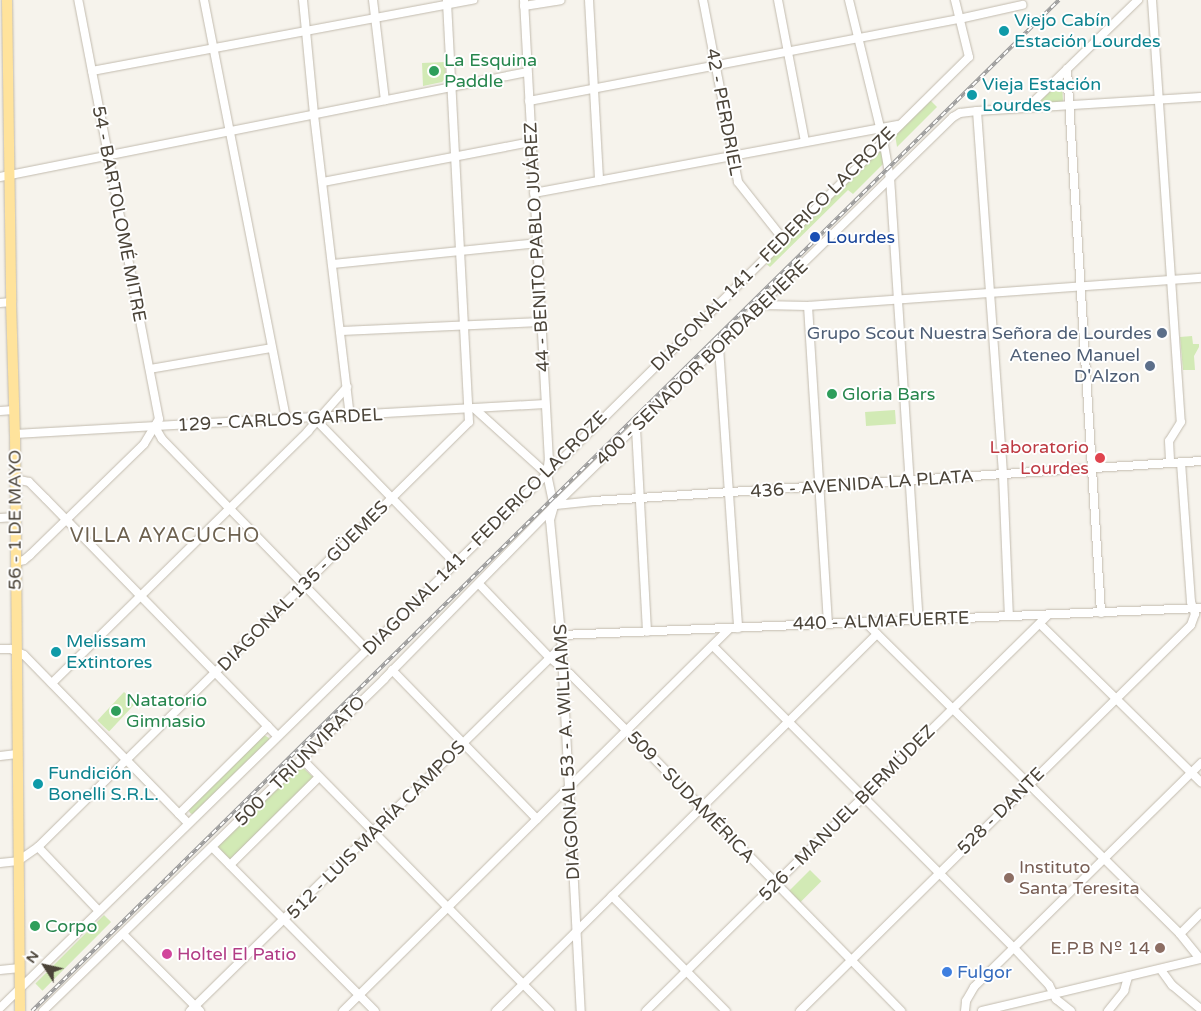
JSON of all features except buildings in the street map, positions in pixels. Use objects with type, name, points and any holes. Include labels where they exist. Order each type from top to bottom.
[{"type":"main road","name":"56 - 1 DE MAYO","points":[[7,0],[4,176],[5,303],[15,434],[20,1011]]},
{"type":"street","name":"54 - BARTOLOMÉ MITRE","points":[[78,0],[159,419],[155,427]]},
{"type":"street","points":[[204,0],[286,419]]},
{"type":"street","points":[[303,0],[314,115],[350,415]]},
{"type":"street","points":[[373,0],[385,100]]},
{"type":"street","points":[[92,71],[447,3],[472,0]]},
{"type":"street","points":[[524,3],[561,0]]},
{"type":"street","points":[[589,0],[599,181]]},
{"type":"street","name":"42 - PERDRIEL","points":[[703,0],[739,186],[783,239]]},
{"type":"street","points":[[778,0],[805,141]]},
{"type":"street","points":[[849,0],[883,139],[890,178],[919,620]]},
{"type":"street","points":[[955,0],[959,19]]},
{"type":"street","points":[[1026,108],[1138,0]]},
{"type":"street","points":[[1152,0],[1181,422],[1169,441],[1170,462]]},
{"type":"street","name":"DIAGONAL 135 - GÜEMES","points":[[18,860],[38,847],[466,426],[471,409],[463,327],[447,3]]},
{"type":"street","name":"44 - BENITO PABLO JUÁREZ","points":[[524,3],[549,458],[547,474],[550,494]]},
{"type":"street","points":[[529,101],[959,19],[1022,5]]},
{"type":"street","name":"DIAGONAL 141 - FEDERICO LACROZE","points":[[0,1008],[547,474],[883,139],[969,57],[959,19]]},
{"type":"street","points":[[1067,69],[1101,613]]},
{"type":"street","points":[[4,176],[527,72]]},
{"type":"street","points":[[1009,616],[991,293],[977,111],[1201,96]]},
{"type":"street","name":"400 - SENADOR BORDABEHERE","points":[[554,506],[720,347],[956,114],[977,111]]},
{"type":"street","points":[[534,193],[898,125]]},
{"type":"street","points":[[323,182],[531,142]]},
{"type":"street","points":[[332,264],[537,243]]},
{"type":"street","points":[[762,305],[808,306],[1201,278]]},
{"type":"street","points":[[808,306],[828,623]]},
{"type":"street","points":[[340,331],[542,322]]},
{"type":"street","points":[[342,1011],[713,646],[734,628],[729,492],[720,347]]},
{"type":"street","points":[[150,370],[271,348]]},
{"type":"street","points":[[52,683],[319,419],[347,387]]},
{"type":"street","name":"129 - CARLOS GARDEL","points":[[15,434],[286,419],[319,419],[350,415],[545,404]]},
{"type":"street","points":[[471,409],[537,468],[547,474]]},
{"type":"street","points":[[0,411],[14,410]]},
{"type":"street","points":[[319,419],[455,563]]},
{"type":"street","points":[[16,562],[24,560],[144,444],[155,427],[162,439],[305,584],[367,650]]},
{"type":"street","points":[[636,428],[647,632]]},
{"type":"street","name":"436 - AVENIDA LA PLATA","points":[[554,506],[564,503],[1201,461]]},
{"type":"street","points":[[1181,462],[1197,608]]},
{"type":"street","points":[[15,479],[23,479],[29,482],[277,736]]},
{"type":"street","name":"DIAGONAL 53 - A. WILLIAMS","points":[[550,494],[554,506],[550,520],[561,635],[581,1011]]},
{"type":"street","name":"500 - TRIUNVIRATO","points":[[43,1011],[302,759],[479,584],[554,506]]},
{"type":"street","points":[[0,518],[15,517]]},
{"type":"street","name":"509 - SUDAMÉRICA","points":[[479,584],[550,658],[627,731],[901,1011]]},
{"type":"street","name":"440 - ALMAFUERTE","points":[[561,635],[1197,608]]},
{"type":"street","name":"528 - DANTE","points":[[800,1011],[1191,625],[1197,608]]},
{"type":"street","name":"526 - MANUEL BERMÚDEZ","points":[[646,1011],[1048,615]]},
{"type":"street","points":[[865,622],[1180,934],[1200,959],[1161,970],[982,1011]]},
{"type":"street","points":[[1040,624],[1201,782]]},
{"type":"street","points":[[496,1011],[877,634]]},
{"type":"street","points":[[713,646],[1014,948],[1050,985],[1052,994],[1071,1011]]},
{"type":"street","name":"512 - LUIS MARÍA CAMPOS","points":[[195,1009],[561,648]]},
{"type":"street","points":[[0,649],[16,650],[24,655],[188,823]]},
{"type":"street","points":[[392,670],[537,819]]},
{"type":"street","points":[[179,814],[268,726]]},
{"type":"street","points":[[0,756],[17,754]]},
{"type":"street","points":[[302,759],[550,1011]]},
{"type":"street","points":[[965,1011],[966,1001],[974,987],[1201,764]]},
{"type":"street","points":[[230,865],[319,777]]},
{"type":"street","points":[[38,847],[99,911]]},
{"type":"street","points":[[212,847],[375,1011]]},
{"type":"street","points":[[0,863],[18,860]]},
{"type":"street","points":[[612,896],[726,1011]]},
{"type":"street","points":[[1180,934],[1201,913]]},
{"type":"street","points":[[123,934],[195,1009]]},
{"type":"street","points":[[0,970],[20,968]]},
{"type":"street","points":[[1161,970],[1172,985],[1201,1009]]},
{"type":"street","points":[[1108,1011],[1124,991],[1128,977]]},
{"type":"green space","name":"La Esquina Paddle","points":[[445,62],[446,78],[442,82],[423,86],[422,63]]},
{"type":"green space","points":[[1062,80],[1063,102],[1037,104]]},
{"type":"green space","points":[[929,99],[937,107],[897,147],[895,134]]},
{"type":"green space","points":[[877,150],[882,152],[884,163],[853,194],[848,190],[770,267],[764,262]]},
{"type":"green space","points":[[1192,336],[1193,344],[1199,344],[1194,356],[1195,370],[1183,370],[1180,337]]},
{"type":"green space","points":[[895,410],[896,424],[866,426],[865,412]]},
{"type":"green space","name":"Natatorio Gimnasio","points":[[124,692],[136,703],[109,731],[97,721]]},
{"type":"green space","points":[[264,735],[270,741],[194,815],[190,813],[188,809]]},
{"type":"green space","points":[[300,765],[314,778],[231,859],[227,858],[217,845]]},
{"type":"green space","points":[[810,870],[821,881],[800,903],[789,891]]},
{"type":"green space","points":[[104,915],[111,922],[42,991],[35,984]]},
{"type":"railway","points":[[32,1011],[1059,0]]},
{"type":"place","name":"Viejo Cabín Estación Lourdes","points":[[1004,31]]},
{"type":"place","name":"La Esquina Paddle","points":[[434,71]]},
{"type":"place","name":"Vieja Estación Lourdes","points":[[972,95]]},
{"type":"place","name":"Lourdes","points":[[815,237]]},
{"type":"place","name":"Grupo Scout Nuestra Señora de Lourdes","points":[[1162,333]]},
{"type":"place","name":"Ateneo Manuel D'Alzon","points":[[1150,366]]},
{"type":"place","name":"Gloria Bars","points":[[832,394]]},
{"type":"place","name":"Laboratorio Lourdes","points":[[1100,458]]},
{"type":"place","name":"Melissam Extintores","points":[[56,652]]},
{"type":"place","name":"Natatorio Gimnasio","points":[[116,711]]},
{"type":"place","name":"Fundición Bonelli S.R.L.","points":[[38,784]]},
{"type":"place","name":"Instituto Santa Teresita","points":[[1009,878]]},
{"type":"place","name":"Corpo","points":[[35,926]]},
{"type":"place","name":"E.P.B Nº 14","points":[[1160,948]]},
{"type":"place","name":"Holtel El Patio","points":[[167,954]]},
{"type":"place","name":"Fulgor","points":[[947,972]]},
{"type":"district","name":"VILLA AYACUCHO","points":[[165,536]]}]
